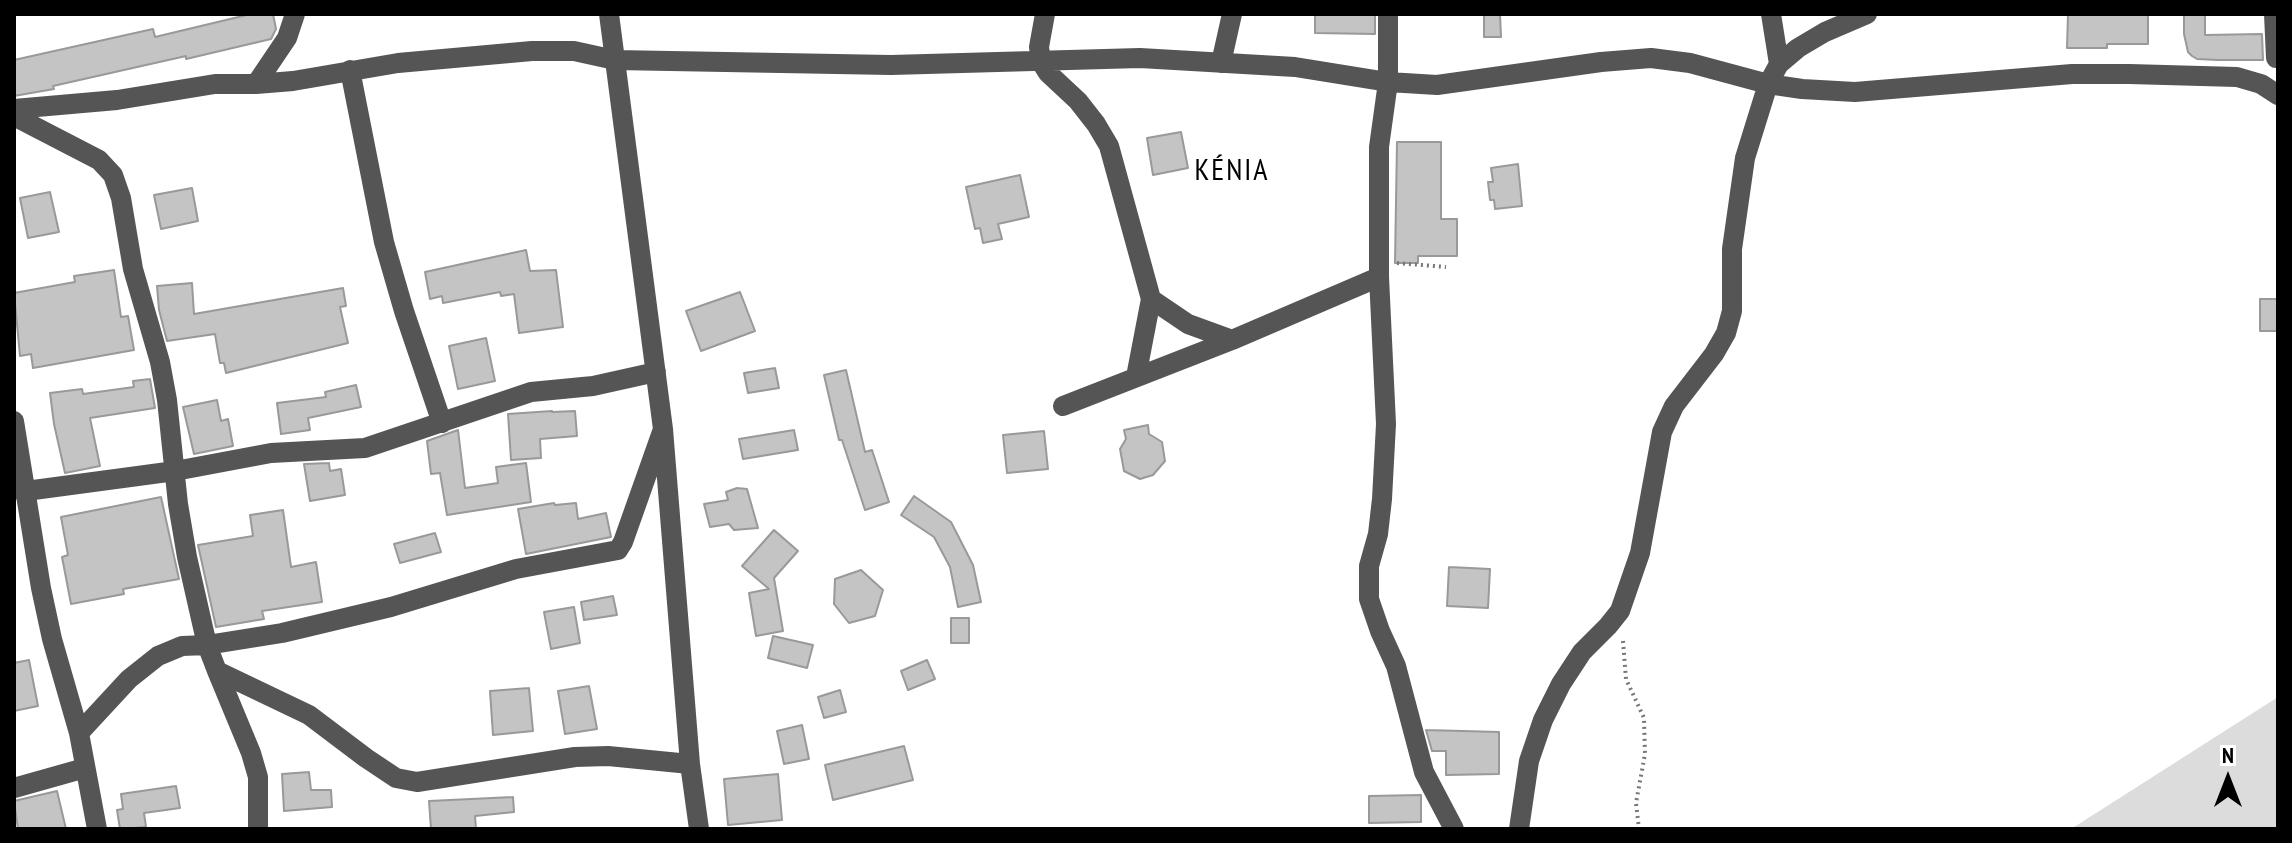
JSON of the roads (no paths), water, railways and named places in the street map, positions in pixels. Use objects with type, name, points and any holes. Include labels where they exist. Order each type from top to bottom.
[{"type":"street","points":[[256,84],[287,38],[295,14]]},
{"type":"street","points":[[609,14],[663,429],[690,764],[699,829]]},
{"type":"street","points":[[1045,14],[1039,47],[1041,62],[1048,73],[1078,101],[1109,146],[1151,299],[1136,377]]},
{"type":"street","points":[[1221,63],[1232,14]]},
{"type":"street","points":[[1388,14],[1388,82],[1379,147],[1379,269],[1386,424],[1382,499],[1378,534],[1369,566],[1369,599],[1396,666],[1424,772],[1454,829]]},
{"type":"street","points":[[1771,14],[1779,64]]},
{"type":"street","points":[[1519,829],[1529,761],[1543,720],[1582,652],[1620,611],[1640,553],[1662,432],[1674,406],[1714,354],[1726,333],[1732,311],[1732,249],[1745,158],[1768,84],[1779,64],[1798,48],[1825,32],[1867,14]]},
{"type":"street","points":[[14,109],[117,100],[215,84],[293,81],[398,63],[532,51],[574,51],[615,60],[891,65],[1140,58],[1295,67],[1388,82],[1437,85],[1651,58],[1690,63],[1768,84],[1855,92],[2072,74],[2237,77],[2270,89],[2277,57],[2274,14]]},
{"type":"street","points":[[350,70],[384,242],[442,423]]},
{"type":"street","points":[[14,116],[99,160],[113,175],[121,198],[133,269],[160,362],[167,400],[187,557],[207,645],[258,777],[258,829]]},
{"type":"street","points":[[1063,406],[1232,340],[1379,269]]},
{"type":"street","points":[[1151,299],[1188,324],[1232,340]]},
{"type":"street","points":[[20,490],[175,471],[271,453],[365,448],[531,392],[593,386],[656,372]]},
{"type":"street","points":[[14,421],[20,490],[52,639],[79,733],[97,829]]},
{"type":"street","points":[[79,733],[129,679],[158,656],[182,646],[282,633],[391,607],[516,569],[618,550],[663,429]]},
{"type":"street","points":[[217,671],[309,715],[396,778],[417,782],[575,757],[608,756],[690,764]]},
{"type":"street","points":[[14,788],[85,768]]},
{"type":"district","name":"KÉNIA","points":[[1232,171]]}]
